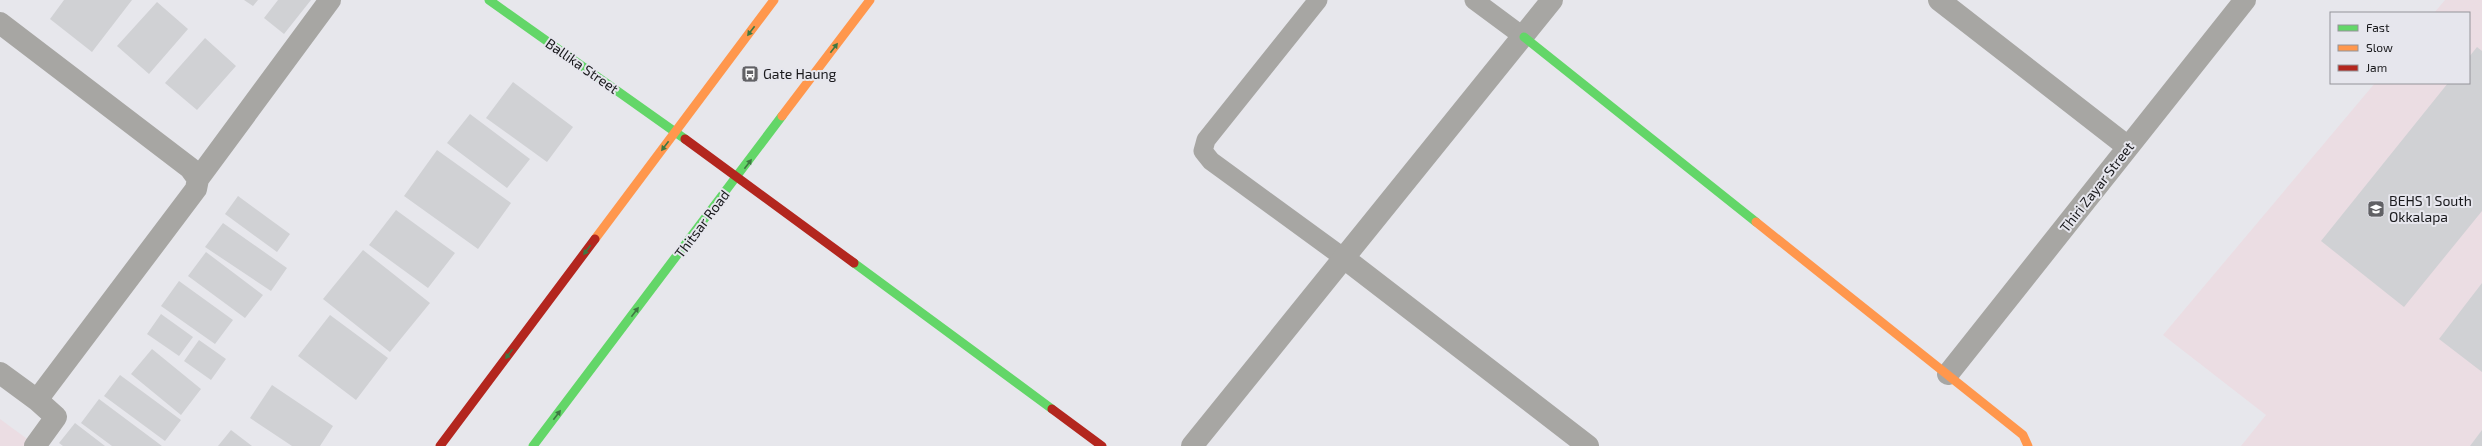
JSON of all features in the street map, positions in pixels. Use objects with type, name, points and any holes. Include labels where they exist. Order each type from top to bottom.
[{"type":"street","points":[[37,400],[196,189],[198,179],[330,0]]},
{"type":"street","name":"Ballika Street","points":[[489,0],[738,177],[1102,446]]},
{"type":"street","points":[[440,446],[774,0]]},
{"type":"street","name":"Thitsar Road","points":[[533,446],[738,177],[870,0]]},
{"type":"street","points":[[1192,446],[1524,37],[1552,0]]},
{"type":"street","points":[[1939,0],[2128,147]]},
{"type":"street","name":"Thiri Zayar Street","points":[[1948,374],[2245,0]]},
{"type":"street","points":[[0,23],[190,168],[198,179]]},
{"type":"street","points":[[1524,37],[1948,374],[2023,435],[2028,446]]},
{"type":"street","points":[[1344,258],[1588,446]]},
{"type":"street","points":[[0,373],[37,400],[56,418],[35,446]]},
{"type":"lane","points":[[1318,0],[1206,140],[1203,151],[1211,161],[1344,258]]},
{"type":"lane","points":[[1474,0],[1524,37]]},
{"type":"shaded area","name":"BEHS 1 South Okkalapa","points":[[2445,0],[2482,0],[2482,446],[2241,446],[2266,415],[2163,335],[2374,84],[2470,84],[2470,12],[2435,12]]},
{"type":"shaded area","points":[[0,419],[30,441],[26,446],[0,446]]},
{"type":"building","points":[[64,0],[132,0],[92,52],[50,19]]},
{"type":"building","points":[[244,0],[258,0],[253,6]]},
{"type":"building","points":[[278,0],[311,0],[284,34],[264,18]]},
{"type":"building","points":[[157,2],[188,29],[149,74],[117,46]]},
{"type":"building","points":[[205,38],[236,66],[197,110],[165,83]]},
{"type":"building","points":[[2477,47],[2482,51],[2482,211],[2404,307],[2321,241],[2447,84],[2470,84],[2470,56]]},
{"type":"building","points":[[513,82],[573,127],[547,162],[486,118]]},
{"type":"building","points":[[470,114],[530,159],[507,188],[447,143]]},
{"type":"building","points":[[437,150],[511,203],[478,249],[404,196]]},
{"type":"building","points":[[238,196],[290,234],[277,252],[225,214]]},
{"type":"building","points":[[396,210],[455,253],[428,288],[369,245]]},
{"type":"building","points":[[223,223],[287,268],[271,291],[205,247]]},
{"type":"building","points":[[363,250],[430,303],[390,352],[323,299]]},
{"type":"building","points":[[206,252],[263,295],[245,318],[188,276]]},
{"type":"building","points":[[179,281],[233,320],[215,344],[161,306]]},
{"type":"building","points":[[2482,283],[2482,372],[2439,339]]},
{"type":"building","points":[[161,314],[193,337],[179,356],[147,334]]},
{"type":"building","points":[[330,315],[388,358],[356,400],[298,356]]},
{"type":"building","points":[[199,340],[226,359],[211,380],[184,361]]},
{"type":"building","points":[[152,349],[201,389],[181,415],[131,374]]},
{"type":"building","points":[[120,375],[181,420],[165,441],[104,396]]},
{"type":"building","points":[[272,385],[333,426],[320,446],[292,446],[250,418]]},
{"type":"building","points":[[99,399],[162,446],[112,446],[81,423]]},
{"type":"building","points":[[75,423],[105,446],[63,446],[59,443]]},
{"type":"building","points":[[231,430],[252,446],[218,446]]},
{"type":"building","points":[[2482,430],[2482,446],[2470,446]]},
{"type":"traffic: fast","points":[[489,0],[685,139]]},
{"type":"traffic: fast","points":[[1524,37],[1756,222]]},
{"type":"traffic: fast","points":[[533,446],[782,116]]},
{"type":"traffic: fast","points":[[854,263],[1052,409]]},
{"type":"traffic: slow","points":[[595,239],[774,0]]},
{"type":"traffic: slow","points":[[782,116],[870,0]]},
{"type":"traffic: slow","points":[[1756,222],[2023,435],[2028,446]]},
{"type":"traffic: jam","points":[[685,139],[854,263]]},
{"type":"traffic: jam","points":[[440,446],[595,239]]},
{"type":"traffic: jam","points":[[1052,409],[1102,446]]},
{"type":"place","name":"Gate Haung","points":[[750,74]]},
{"type":"place","name":"BEHS 1 South Okkalapa","points":[[2376,209]]}]
